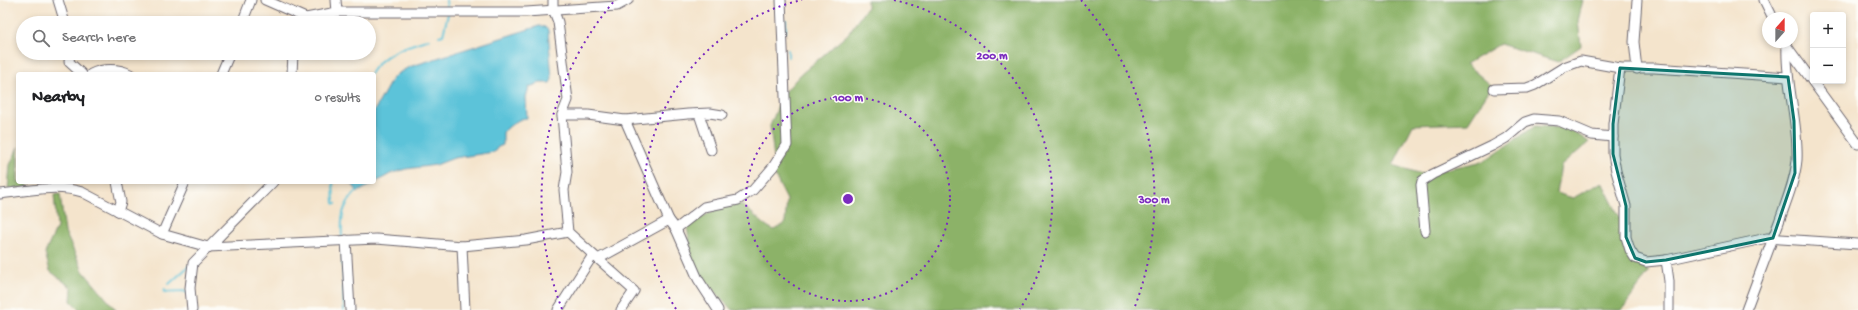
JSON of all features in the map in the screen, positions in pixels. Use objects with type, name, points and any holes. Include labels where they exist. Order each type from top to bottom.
[{"type":"street","points":[[58,0],[63,16]]},
{"type":"street","points":[[245,16],[251,0]]},
{"type":"street","points":[[265,0],[291,16]]},
{"type":"street","points":[[336,0],[337,12]]},
{"type":"street","points":[[316,16],[337,12],[526,12],[553,5],[617,6],[628,0]]},
{"type":"street","points":[[676,229],[704,207],[738,200],[753,190],[773,167],[786,145],[781,0]]},
{"type":"street","points":[[1637,0],[1634,42],[1637,69]]},
{"type":"street","points":[[1764,0],[1770,12]]},
{"type":"street","points":[[553,5],[558,22],[568,100],[562,115],[567,172],[564,190],[568,232],[634,291],[621,310]]},
{"type":"street","points":[[1746,310],[1789,194],[1797,160],[1794,121],[1786,61],[1786,48]]},
{"type":"street","points":[[1789,48],[1858,144]]},
{"type":"street","points":[[69,60],[69,62],[80,72]]},
{"type":"street","points":[[222,72],[227,60]]},
{"type":"street","points":[[292,72],[293,60]]},
{"type":"street","points":[[1494,89],[1527,88],[1535,85],[1564,67],[1582,61],[1620,68],[1654,68],[1788,77]]},
{"type":"street","points":[[1620,68],[1613,124],[1613,137],[1616,171],[1626,206],[1625,228],[1630,250],[1635,258],[1646,262],[1666,260],[1762,239],[1773,238],[1858,244]]},
{"type":"street","points":[[94,72],[113,70],[126,72]]},
{"type":"street","points":[[562,115],[588,115],[625,120],[699,114],[722,115]]},
{"type":"street","points":[[699,114],[711,150]]},
{"type":"street","points":[[1425,231],[1421,185],[1422,181],[1433,174],[1506,138],[1525,122],[1534,119],[1559,121],[1592,135],[1613,137]]},
{"type":"street","points":[[625,120],[669,220],[676,229],[698,279],[718,310]]},
{"type":"street","points":[[117,184],[121,202],[118,211]]},
{"type":"street","points":[[162,234],[184,184]]},
{"type":"street","points":[[192,310],[190,288],[192,265],[271,184]]},
{"type":"street","points":[[0,194],[59,187],[73,189],[82,192],[162,234],[208,247],[376,239],[462,246],[526,240],[568,232]]},
{"type":"street","points":[[558,310],[596,257],[669,220]]},
{"type":"street","points":[[346,240],[350,310]]},
{"type":"street","points":[[462,246],[465,310]]},
{"type":"street","points":[[1666,260],[1669,281],[1669,310]]},
{"type":"highlighted area","points":[[1620,68],[1788,77],[1794,121],[1795,173],[1773,238],[1666,260],[1646,262],[1635,258],[1626,237],[1626,206],[1613,154],[1613,124]]},
{"type":"green space","points":[[867,0],[1583,0],[1578,21],[1581,46],[1558,62],[1500,44],[1466,64],[1492,86],[1468,123],[1413,125],[1393,165],[1422,174],[1484,161],[1535,126],[1568,128],[1589,142],[1561,166],[1556,193],[1573,198],[1602,182],[1621,220],[1625,252],[1649,272],[1622,310],[732,310],[693,268],[687,226],[718,208],[739,204],[774,230],[785,223],[787,200],[773,172],[774,158],[770,126],[783,94],[800,75],[848,34],[867,7]]},
{"type":"green space","points":[[16,152],[16,184],[28,184],[27,187],[8,189],[10,165]]},
{"type":"green space","points":[[60,194],[65,232],[83,271],[116,310],[80,310],[71,301],[72,288],[50,271],[45,253],[57,227],[54,195]]},
{"type":"water","points":[[539,26],[545,27],[548,30],[552,79],[550,83],[540,83],[529,87],[526,97],[527,118],[517,121],[503,132],[503,145],[498,147],[494,152],[454,158],[436,165],[406,169],[392,173],[376,182],[376,107],[392,79],[397,74],[409,67]]},
{"type":"water","points":[[352,184],[372,184],[358,192]]},
{"type":"waterway","points":[[446,0],[447,10]]},
{"type":"waterway","points":[[439,36],[443,35],[448,14]]},
{"type":"waterway","points":[[786,20],[786,32]]},
{"type":"waterway","points":[[371,72],[375,66],[382,60],[396,51],[430,39]]},
{"type":"waterway","points":[[788,50],[788,57]]},
{"type":"waterway","points":[[333,184],[334,203],[336,204]]},
{"type":"waterway","points":[[342,239],[343,213],[348,202],[357,191]]},
{"type":"waterway","points":[[342,243],[344,310]]},
{"type":"waterway","points":[[169,284],[189,266]]},
{"type":"waterway","points":[[165,289],[164,292],[184,291],[187,293]]}]
